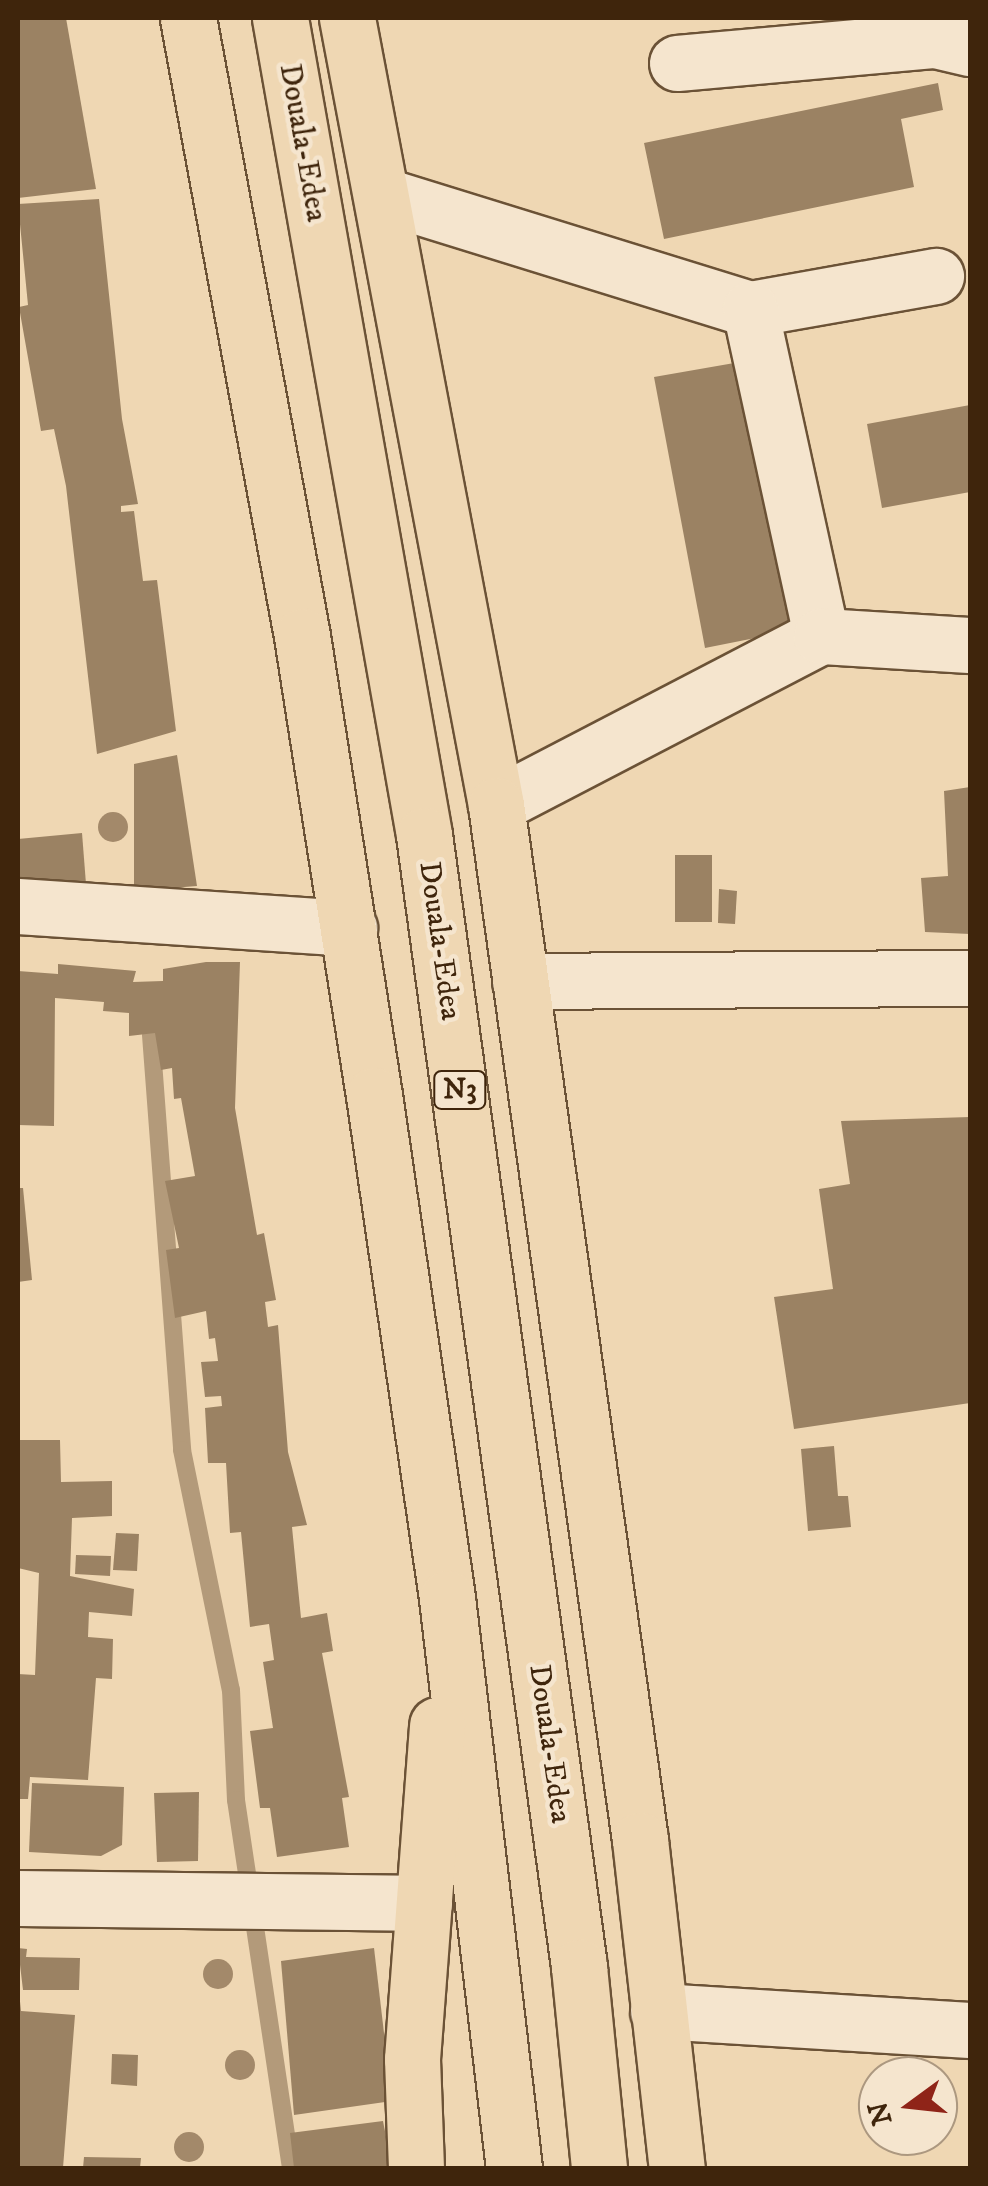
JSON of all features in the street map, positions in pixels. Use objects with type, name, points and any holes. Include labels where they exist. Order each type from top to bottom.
[{"type":"main road","points":[[188,18],[302,636],[349,928],[447,1598],[514,2168]]},
{"type":"main road","name":"Douala-Edea","points":[[280,18],[424,835],[579,1966],[599,2168]]},
{"type":"main road","points":[[347,18],[384,196],[496,806],[677,2168]]},
{"type":"main road","points":[[370,126],[384,18]]},
{"type":"main road","points":[[416,2168],[412,2059],[447,1598]]},
{"type":"street","points":[[677,63],[935,40],[970,48]]},
{"type":"street","points":[[384,196],[750,308],[936,276]]},
{"type":"street","points":[[750,308],[821,636]]},
{"type":"street","points":[[496,806],[821,636],[970,646]]},
{"type":"street","points":[[18,906],[349,928]]},
{"type":"street","points":[[520,980],[970,978]]},
{"type":"street","points":[[18,1898],[424,1904]]},
{"type":"street","points":[[658,2010],[970,2030]]},
{"type":"building","points":[[18,18],[66,18],[96,189],[18,198]]},
{"type":"building","points":[[938,83],[943,110],[901,119],[914,187],[664,239],[644,143]]},
{"type":"building","points":[[99,199],[122,419],[138,504],[121,506],[121,512],[134,511],[143,581],[157,580],[176,731],[97,754],[66,486],[54,429],[41,431],[19,307],[28,305],[18,204]]},
{"type":"building","points":[[740,362],[791,631],[705,648],[654,377]]},
{"type":"building","points":[[970,405],[970,492],[882,508],[867,424]]},
{"type":"building","points":[[177,755],[197,886],[134,891],[134,764]]},
{"type":"building","points":[[970,787],[970,934],[925,932],[921,878],[948,876],[944,791]]},
{"type":"building","points":[[82,833],[86,884],[18,891],[18,839]]},
{"type":"building","points":[[675,855],[712,855],[712,922],[675,922]]},
{"type":"building","points":[[719,889],[737,891],[735,924],[718,923]]},
{"type":"building","points":[[206,962],[240,962],[235,1108],[257,1235],[264,1233],[276,1300],[265,1302],[268,1327],[278,1325],[288,1452],[307,1525],[292,1527],[301,1618],[327,1613],[333,1651],[322,1653],[349,1797],[342,1798],[349,1847],[277,1857],[270,1808],[260,1808],[250,1731],[273,1728],[263,1662],[274,1660],[269,1624],[250,1627],[241,1532],[230,1533],[226,1463],[208,1463],[205,1408],[222,1406],[221,1396],[205,1397],[201,1362],[218,1361],[215,1338],[209,1339],[206,1311],[175,1318],[166,1250],[179,1248],[165,1181],[195,1176],[181,1098],[174,1099],[172,1068],[161,1070],[155,1033],[129,1036],[129,1013],[103,1011],[104,1002],[55,998],[54,1126],[18,1125],[18,971],[58,974],[58,964],[136,971],[133,982],[163,981],[163,969]]},
{"type":"building","points":[[970,1117],[970,1403],[794,1429],[774,1297],[833,1289],[819,1189],[850,1184],[841,1121]]},
{"type":"building","points":[[18,1188],[23,1188],[32,1280],[18,1282]]},
{"type":"building","points":[[18,1440],[60,1440],[61,1482],[112,1481],[112,1516],[72,1518],[70,1576],[134,1589],[132,1616],[89,1612],[88,1637],[113,1639],[112,1679],[96,1678],[88,1780],[30,1777],[28,1799],[18,1799],[18,1674],[35,1675],[39,1573],[18,1568]]},
{"type":"building","points":[[834,1446],[838,1496],[848,1496],[851,1527],[808,1531],[801,1449]]},
{"type":"building","points":[[116,1533],[139,1534],[137,1571],[113,1570]]},
{"type":"building","points":[[76,1555],[111,1556],[110,1576],[75,1574]]},
{"type":"building","points":[[32,1783],[124,1787],[122,1845],[101,1856],[29,1852]]},
{"type":"building","points":[[199,1792],[198,1861],[157,1862],[154,1793]]},
{"type":"building","points":[[18,1948],[27,1949],[26,1957],[80,1958],[79,1990],[23,1990]]},
{"type":"building","points":[[374,1948],[392,2101],[294,2115],[281,1961]]},
{"type":"building","points":[[18,1982],[21,2011],[75,2015],[63,2168],[18,2168]]},
{"type":"building","points":[[112,2054],[138,2055],[137,2086],[111,2084]]},
{"type":"building","points":[[383,2121],[392,2168],[294,2168],[290,2133]]},
{"type":"building","points":[[84,2157],[141,2158],[140,2168],[83,2168]]},
{"type":"waterway","points":[[151,1035],[182,1450],[231,1690],[236,1800],[291,2168]]}]
